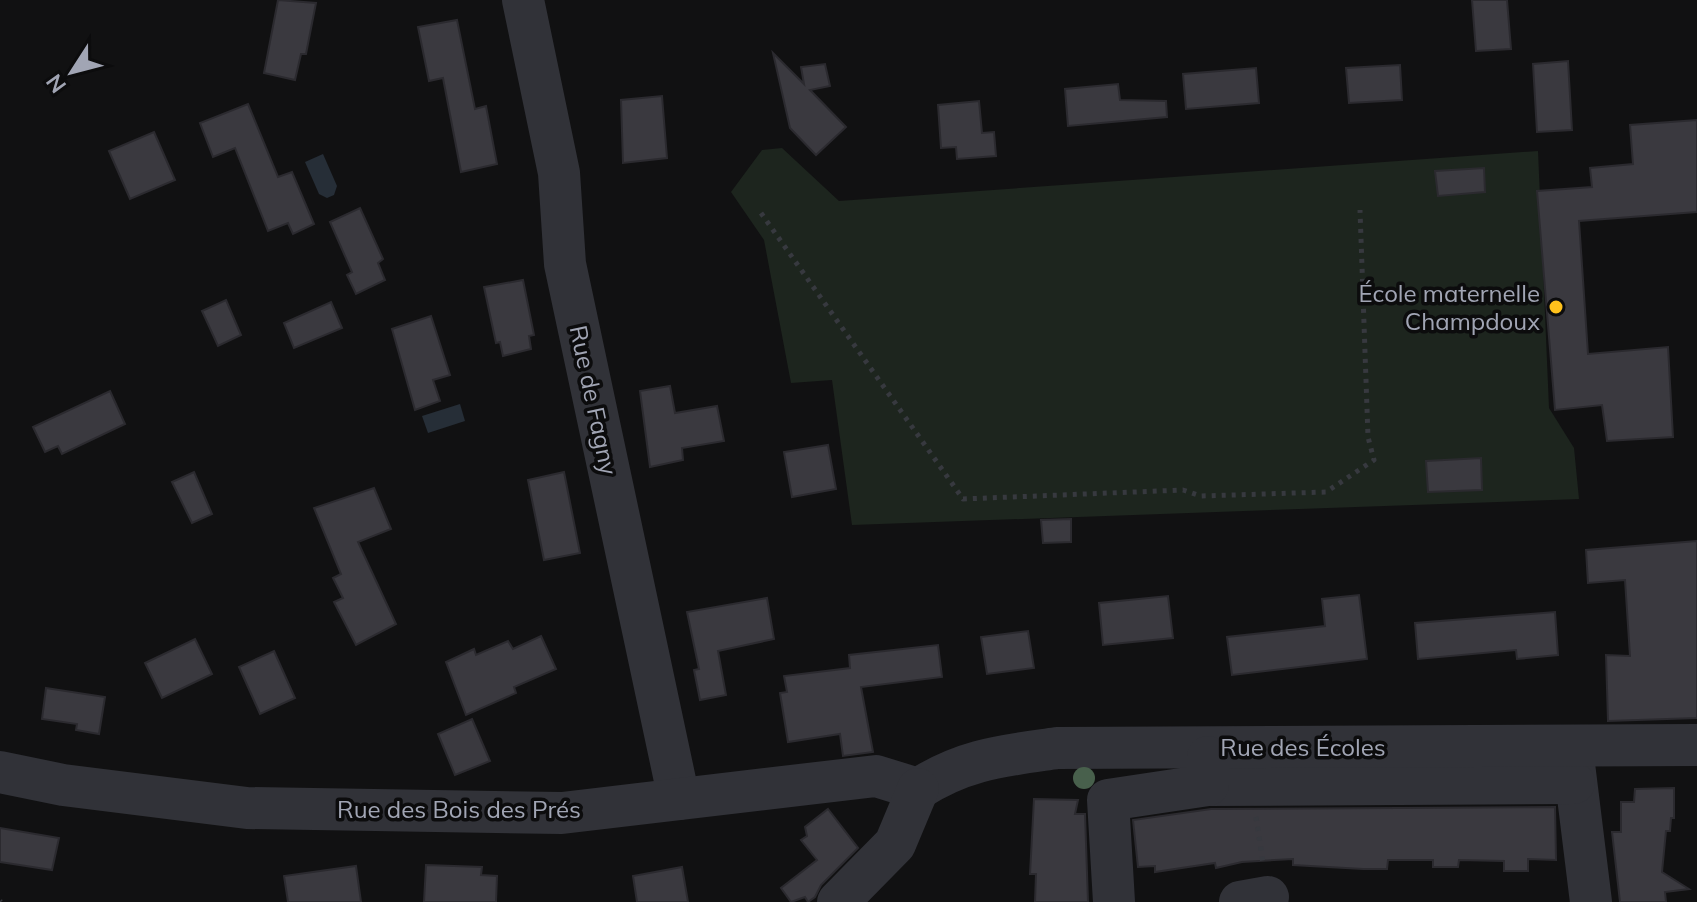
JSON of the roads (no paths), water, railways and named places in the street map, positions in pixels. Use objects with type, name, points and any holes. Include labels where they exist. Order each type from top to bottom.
[{"type":"street","name":"Rue de Fagny","points":[[523,0],[559,173],[565,264],[679,799]]},
{"type":"street","name":"Rue des Écoles","points":[[918,789],[947,771],[981,759],[1057,748],[1208,766],[1574,765],[1697,745]]},
{"type":"street","points":[[1114,902],[1108,800],[1208,766],[1255,785],[1574,765],[1582,899]]},
{"type":"street","name":"Rue des Bois des Prés","points":[[0,772],[63,785],[247,808],[562,813],[876,776],[918,789]]},
{"type":"street","points":[[838,902],[895,844],[918,789]]},
{"type":"place","name":"École maternelle Champdoux","points":[[1556,307]]}]
